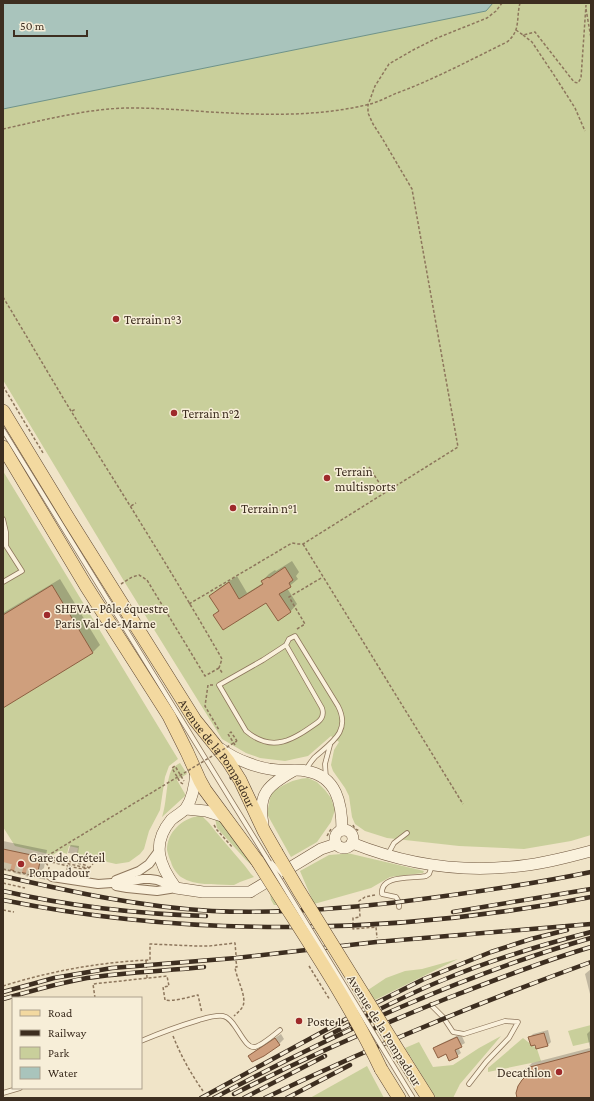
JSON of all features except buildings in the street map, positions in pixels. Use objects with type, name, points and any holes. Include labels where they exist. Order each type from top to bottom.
[{"type":"main road","name":"Avenue de la Pompadour","points":[[3,411],[195,720],[214,734],[240,780],[264,831],[267,857],[282,900],[328,972],[399,1098]]},
{"type":"main road","name":"Avenue de la Pompadour","points":[[3,447],[86,586],[168,716],[205,790],[225,817],[239,846],[267,857],[299,891],[428,1098]]},
{"type":"street","points":[[214,734],[227,753],[239,759],[261,767],[278,770],[299,770],[314,773],[326,780],[333,788],[340,804],[342,830]]},
{"type":"street","points":[[264,831],[261,813],[262,801],[266,791],[276,781],[299,770]]},
{"type":"street","points":[[176,888],[163,869],[158,852],[163,832],[171,820],[186,809],[193,792],[196,772]]},
{"type":"street","points":[[186,809],[206,811],[225,817]]},
{"type":"street","points":[[342,830],[347,830],[351,833],[353,838],[352,843],[348,847],[340,847],[336,844],[335,841],[337,833],[342,830]]},
{"type":"street","points":[[352,843],[387,856],[432,866],[466,868],[511,868],[591,851]]},
{"type":"street","points":[[52,877],[65,880],[157,891],[176,888],[203,892],[250,892],[321,849],[336,844]]},
{"type":"street","points":[[108,884],[139,871],[149,864],[158,852]]},
{"type":"lane","name":"Avenue de la Pompadour","points":[[3,430],[414,1098]]},
{"type":"lane","points":[[3,519],[6,532],[6,546],[22,571],[3,582]]},
{"type":"lane","points":[[286,645],[322,708],[323,713],[322,719],[295,738],[284,742],[267,742],[257,740],[246,731],[219,685],[264,660],[286,645],[294,636],[338,706],[342,716],[342,727],[335,739],[299,770]]},
{"type":"lane","points":[[326,780],[326,764],[330,744]]},
{"type":"lane","points":[[387,856],[394,843],[408,833]]},
{"type":"lane","points":[[399,907],[399,902],[396,897],[382,894],[383,886],[386,883],[400,878],[426,876],[429,874],[432,866]]},
{"type":"lane","points":[[431,1005],[453,1032],[464,1034],[504,1021],[518,1022],[509,1038],[486,1062],[469,1084]]},
{"type":"lane","points":[[142,1041],[171,1029],[203,1019],[220,1016],[229,1018],[244,1040],[251,1047],[260,1044],[280,1030]]},
{"type":"lane","points":[[3,1094],[17,1089]]},
{"type":"path","points":[[189,604],[292,543],[303,544],[458,447],[412,189],[373,124],[368,113],[368,105],[375,86],[389,64],[414,49],[437,38],[487,18],[496,11],[502,3]]},
{"type":"path","points":[[3,129],[93,111],[130,108],[275,115],[312,114],[368,105],[410,88],[512,38],[516,30],[520,3]]},
{"type":"path","points":[[523,35],[535,32],[574,82],[578,82],[580,78],[586,4]]},
{"type":"path","points":[[586,4],[591,38]]},
{"type":"path","points":[[516,30],[532,42],[575,108],[585,131]]},
{"type":"path","points":[[3,297],[131,506],[222,659],[219,668],[205,676],[147,580],[138,575],[120,585]]},
{"type":"path","points":[[3,386],[20,414]]},
{"type":"path","points":[[72,411],[76,408]]},
{"type":"path","points":[[369,466],[385,492]]},
{"type":"path","points":[[131,506],[136,503]]},
{"type":"path","points":[[303,544],[463,804]]},
{"type":"path","points":[[294,636],[295,631],[305,624],[289,597],[323,577]]},
{"type":"path","points":[[219,668],[227,681]]},
{"type":"path","points":[[208,685],[205,706],[214,734]]},
{"type":"path","points":[[3,869],[47,879],[49,867],[46,861],[47,856],[180,774],[237,741],[232,732],[228,734],[237,749]]},
{"type":"path","points":[[180,782],[172,768],[175,766],[183,779]]},
{"type":"path","points":[[212,822],[217,830],[239,846]]},
{"type":"path","points":[[47,856],[85,865],[89,868]]},
{"type":"path","points":[[40,862],[52,860],[89,868]]},
{"type":"path","points":[[46,861],[82,869],[89,868],[93,864]]},
{"type":"path","points":[[65,880],[68,866]]},
{"type":"path","points":[[3,883],[8,884]]},
{"type":"path","points":[[3,883],[25,888]]},
{"type":"path","points":[[376,938],[376,927],[353,929],[353,918],[360,917],[359,901],[365,897],[382,894]]},
{"type":"path","points":[[3,910],[14,912]]},
{"type":"path","points":[[3,986],[77,967],[150,960],[150,944],[210,946],[235,943],[237,967],[235,967],[244,1003],[234,1016],[229,1018]]},
{"type":"path","points":[[146,960],[148,978]]},
{"type":"path","points":[[94,997],[93,984],[167,976],[169,986],[163,987],[166,1001],[198,995],[203,1019]]},
{"type":"path","points":[[171,1029],[179,1052],[203,1091]]},
{"type":"green space","name":"Terrain multisports","points":[[3,3],[591,3],[591,835],[571,841],[524,849],[459,846],[387,838],[365,831],[355,824],[352,817],[349,796],[333,771],[331,765],[334,750],[339,742],[331,736],[308,756],[285,761],[260,758],[246,753],[222,739],[127,586],[3,380]]},
{"type":"green space","name":"SHEVA– Pôle équestre Paris Val-de-Marne","points":[[3,471],[178,759],[169,766],[165,777],[160,810],[149,831],[144,849],[129,862],[116,864],[77,855],[78,848],[69,846],[67,854],[59,851],[53,855],[15,846],[3,827]]},
{"type":"green space","points":[[180,763],[187,774],[177,780],[185,796],[162,817],[170,773],[175,766]]},
{"type":"green space","points":[[308,778],[317,782],[325,790],[331,798],[335,810],[331,822],[317,842],[291,857],[267,814],[271,793],[292,781]]},
{"type":"green space","points":[[198,816],[203,817],[209,823],[254,877],[234,885],[192,882],[186,880],[178,874],[172,866],[169,858],[167,850],[168,843],[176,827],[186,820]]},
{"type":"green space","points":[[215,818],[226,825],[257,868],[279,905],[274,905],[271,900],[270,893],[256,869],[217,828]]},
{"type":"green space","points":[[343,852],[424,871],[423,873],[390,877],[371,888],[314,904],[300,871],[329,855],[342,854]]},
{"type":"green space","points":[[458,959],[375,1000],[368,990],[386,978],[405,971],[422,969]]},
{"type":"green space","points":[[591,1025],[591,1042],[573,1046],[568,1031]]},
{"type":"green space","points":[[501,1036],[460,1084],[453,1098],[436,1098],[405,1048],[419,1042],[433,1067],[453,1065]]},
{"type":"green space","points":[[523,1038],[537,1049],[541,1061],[488,1072],[488,1068]]},
{"type":"green space","points":[[367,1066],[384,1098],[310,1098]]},
{"type":"water","points":[[3,3],[493,3],[486,11],[3,109]]},
{"type":"tunnel","points":[[3,866],[52,877]]},
{"type":"railway","points":[[3,876],[81,893],[159,906],[212,911],[259,912],[329,909],[399,902],[496,889],[591,872]]},
{"type":"railway","points":[[453,912],[591,889]]},
{"type":"railway","points":[[3,891],[78,905],[155,913],[206,916]]},
{"type":"railway","points":[[3,900],[76,913],[149,921],[223,926],[297,927],[445,919],[591,897]]},
{"type":"railway","points":[[3,992],[54,978],[112,968],[236,958],[376,942],[591,924]]},
{"type":"railway","points":[[201,1098],[370,1006],[424,979],[491,952],[531,939],[567,930]]},
{"type":"railway","points":[[325,1037],[428,986],[516,953],[591,932]]},
{"type":"railway","points":[[214,1098],[351,1029],[445,988],[542,953],[591,938]]},
{"type":"railway","points":[[234,1094],[313,1055],[421,1009],[519,971],[591,947]]},
{"type":"railway","points":[[265,1098],[426,1026],[591,962]]},
{"type":"railway","points":[[3,999],[87,978],[204,967]]},
{"type":"railway","points":[[244,1098],[325,1056]]},
{"type":"railway","points":[[287,1098],[350,1065]]},
{"type":"place","name":"Terrain n°3","points":[[116,319]]},
{"type":"place","name":"Terrain n°2","points":[[174,413]]},
{"type":"place","name":"Terrain multisports","points":[[327,478]]},
{"type":"place","name":"Terrain n°1","points":[[233,508]]},
{"type":"place","name":"SHEVA– Pôle équestre Paris Val-de-Marne","points":[[47,615]]},
{"type":"place","name":"Gare de Créteil Pompadour","points":[[21,864]]},
{"type":"place","name":"Poste 1","points":[[299,1021]]},
{"type":"place","name":"Decathlon","points":[[559,1072]]}]
